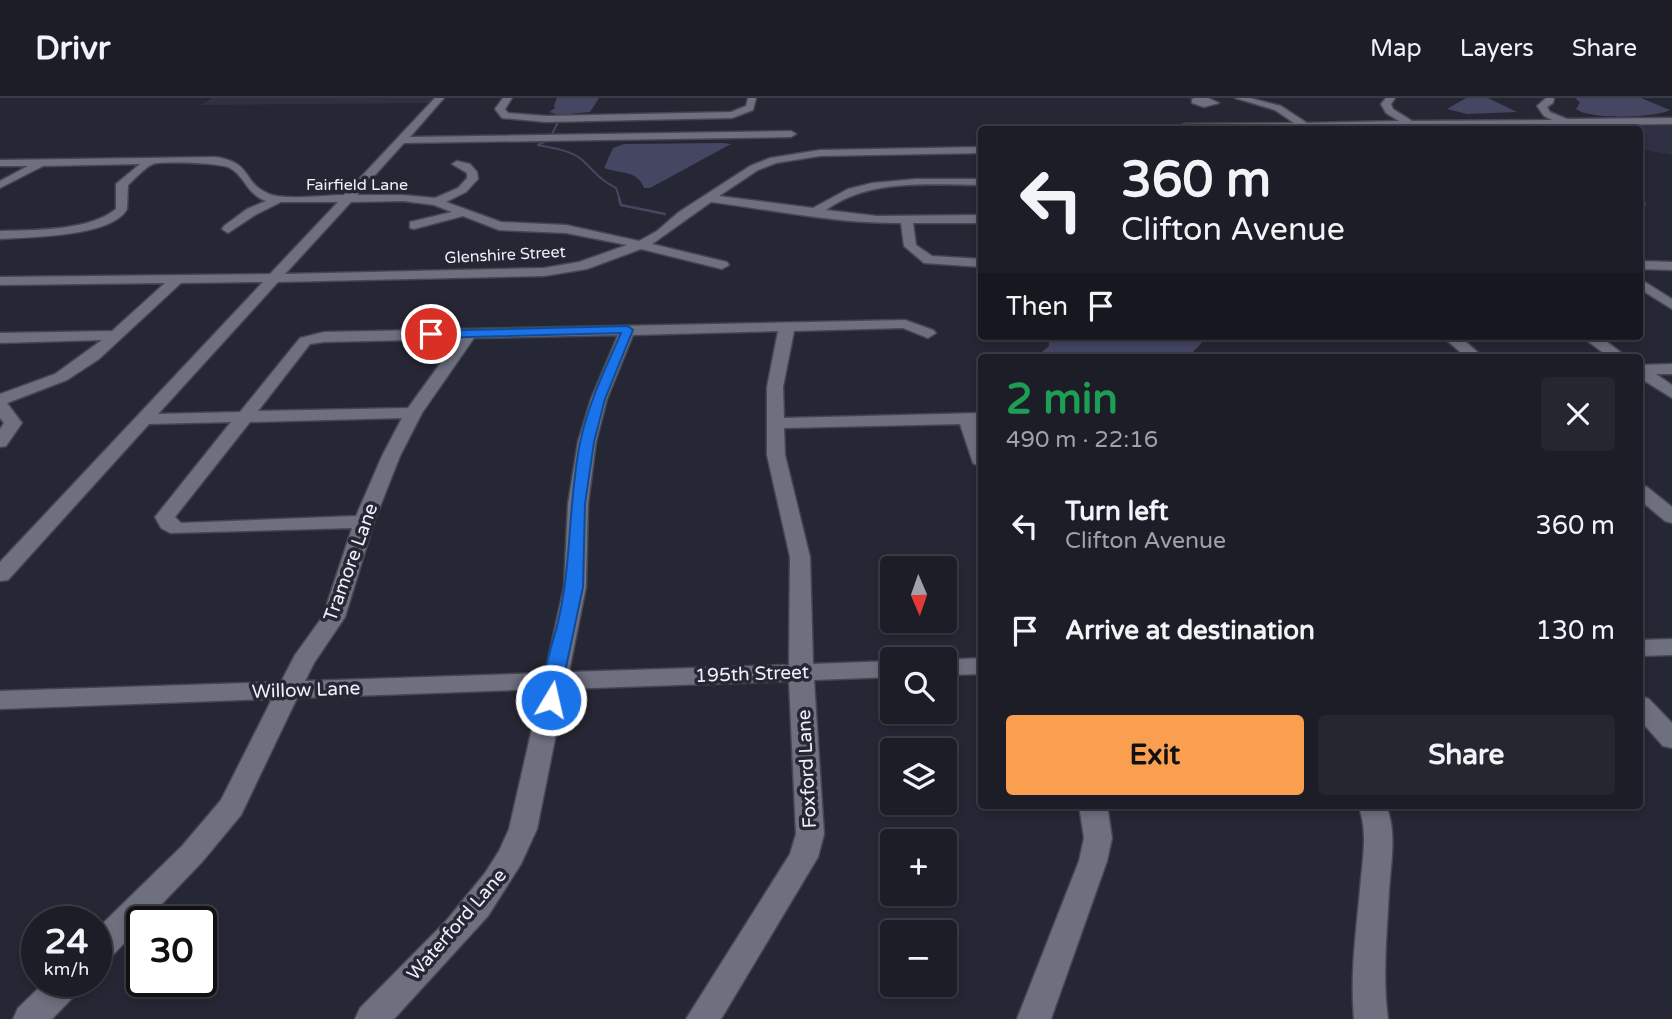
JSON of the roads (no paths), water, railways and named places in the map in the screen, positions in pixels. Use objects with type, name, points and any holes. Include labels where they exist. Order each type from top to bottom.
[{"type":"street","points":[[0,575],[440,98]]},
{"type":"street","points":[[508,98],[500,109],[505,116],[643,113],[719,116],[743,112],[752,107],[752,98]]},
{"type":"street","points":[[1212,101],[1224,98]]},
{"type":"street","points":[[1239,98],[1278,108],[1306,126]]},
{"type":"street","points":[[1391,98],[1386,104],[1389,111],[1410,124]]},
{"type":"street","points":[[1550,98],[1550,101],[1542,106],[1547,114],[1567,123]]},
{"type":"street","points":[[633,136],[643,113]]},
{"type":"street","points":[[1342,126],[1672,121]]},
{"type":"street","points":[[402,140],[791,134]]},
{"type":"street","name":"Glenshire Street","points":[[0,281],[544,272],[582,266],[640,244],[664,232],[708,198],[760,165],[785,157],[820,153],[978,150]]},
{"type":"street","points":[[0,234],[85,226],[109,219],[120,212],[122,184],[150,160]]},
{"type":"street","name":"Fairfield Lane","points":[[0,163],[208,160],[229,163],[239,168],[249,187],[259,196],[278,200],[403,198],[436,202],[499,226],[566,229],[722,265]]},
{"type":"street","points":[[0,185],[43,162]]},
{"type":"street","points":[[436,202],[461,190],[472,179],[472,172],[466,166],[457,164]]},
{"type":"street","points":[[814,212],[836,195],[863,187],[896,183],[978,181]]},
{"type":"street","points":[[708,198],[869,219],[978,219]]},
{"type":"street","points":[[228,229],[251,212],[278,200]]},
{"type":"street","points":[[414,225],[468,212]]},
{"type":"street","points":[[907,221],[910,246],[929,260],[978,263]]},
{"type":"street","points":[[1643,265],[1672,266]]},
{"type":"street","points":[[0,400],[61,377],[93,356],[179,278]]},
{"type":"street","points":[[1643,285],[1672,305]]},
{"type":"street","points":[[364,522],[177,529],[168,524],[165,517],[305,341],[324,337],[905,324],[928,332]]},
{"type":"street","name":"Foxford Lane","points":[[703,1019],[780,899],[808,848],[810,810],[801,672],[800,557],[776,455],[775,387],[787,326]]},
{"type":"street","name":"Waterford Lane","points":[[372,1019],[462,923],[507,867],[523,829],[575,587],[578,504],[587,442],[599,399],[628,330]]},
{"type":"street","name":"Tramore Lane","points":[[112,935],[215,829],[235,800],[303,662],[334,617],[364,522],[391,456],[413,413],[470,333]]},
{"type":"street","points":[[0,338],[116,335]]},
{"type":"street","points":[[1455,340],[1471,354]]},
{"type":"street","points":[[1595,340],[1615,354]]},
{"type":"street","points":[[1643,370],[1672,369]]},
{"type":"street","points":[[1643,372],[1672,393]]},
{"type":"street","points":[[0,406],[13,424],[0,442]]},
{"type":"street","points":[[145,419],[413,413]]},
{"type":"street","points":[[775,423],[975,418],[978,437]]},
{"type":"street","points":[[1643,493],[1667,513]]},
{"type":"street","points":[[1643,509],[1667,513]]},
{"type":"street","points":[[1643,648],[1672,647]]},
{"type":"street","points":[[957,667],[978,666]]},
{"type":"street","name":"195th Street","points":[[612,678],[880,669]]},
{"type":"street","name":"Willow Lane","points":[[0,700],[612,678]]},
{"type":"street","points":[[1643,708],[1672,739]]},
{"type":"street","points":[[1034,1019],[1093,861],[1098,838],[1094,809]]},
{"type":"street","points":[[1371,1019],[1372,922],[1378,843],[1374,809]]},
{"type":"street","points":[[30,1019],[52,997]]},
{"type":"waterway","points":[[552,134],[558,122]]},
{"type":"waterway","points":[[549,139],[538,145],[577,156],[616,188],[620,200]]},
{"type":"waterway","points":[[619,199],[621,205],[665,214]]},
{"type":"waterway","points":[[1643,202],[1643,208]]}]
